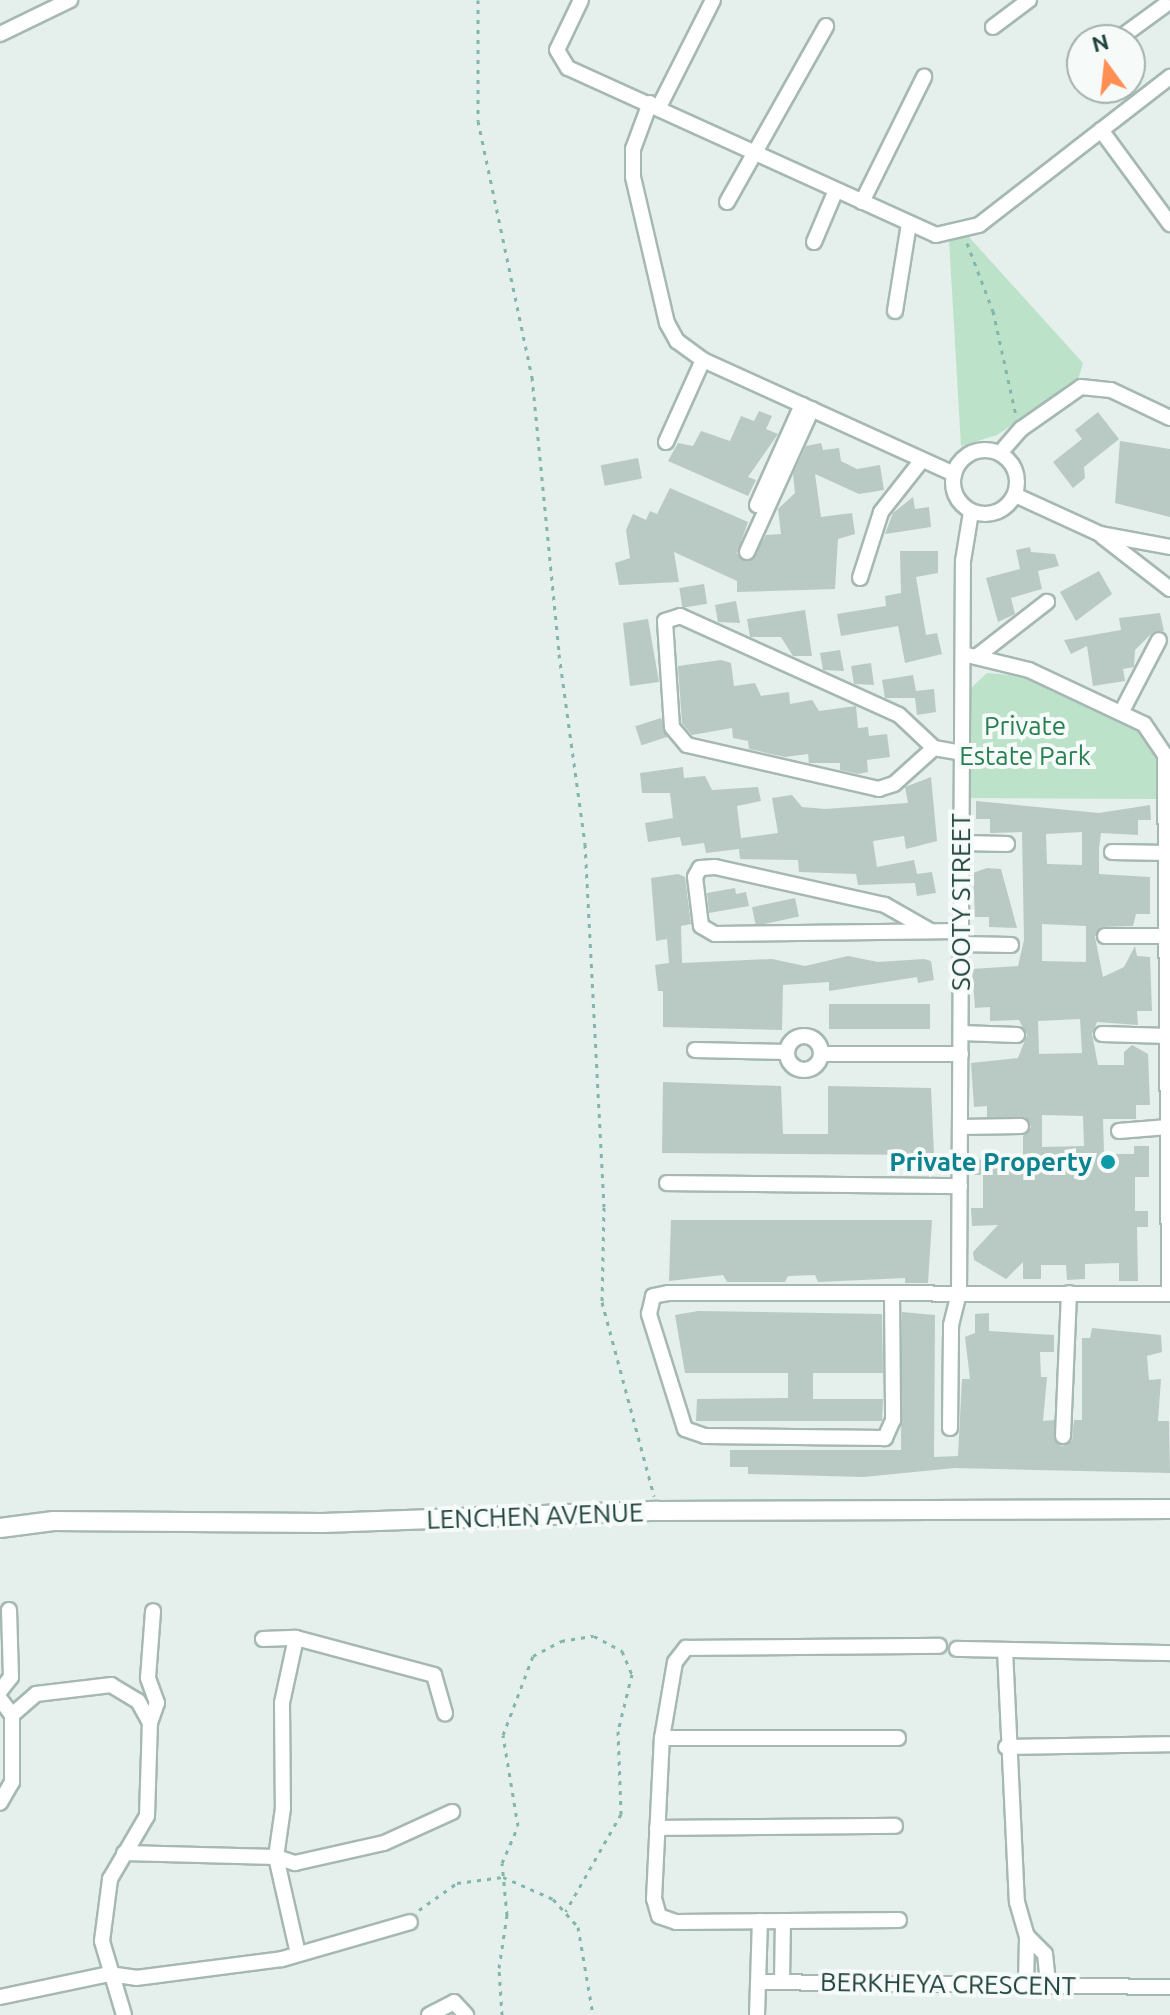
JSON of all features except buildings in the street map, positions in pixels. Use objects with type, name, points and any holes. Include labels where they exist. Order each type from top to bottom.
[{"type":"main road","name":"LENCHEN AVENUE","points":[[0,1516],[54,1521],[323,1523],[658,1511],[1170,1509]]},
{"type":"main road","name":"LENCHEN AVENUE","points":[[1016,1512],[1170,1522]]},
{"type":"main road","name":"LENCHEN AVENUE","points":[[0,1528],[54,1521]]},
{"type":"street","points":[[0,34],[70,0]]},
{"type":"street","points":[[581,0],[558,59],[575,72],[654,105],[936,235],[963,232],[1170,77]]},
{"type":"street","points":[[713,0],[633,149],[636,194],[667,323],[677,341],[703,360],[954,474]]},
{"type":"street","points":[[993,27],[1029,0]]},
{"type":"street","points":[[1139,24],[1165,5]]},
{"type":"street","points":[[727,202],[826,26]]},
{"type":"street","points":[[862,202],[924,77]]},
{"type":"street","points":[[1101,130],[1170,224]]},
{"type":"street","points":[[814,242],[836,190]]},
{"type":"street","points":[[895,311],[909,224]]},
{"type":"street","points":[[666,442],[703,360]]},
{"type":"street","points":[[1000,453],[1015,469],[1015,495],[994,514],[971,512],[956,496],[954,474],[967,455],[1000,453],[1021,429],[1072,390],[1089,386],[1170,418]]},
{"type":"street","points":[[757,505],[807,407]]},
{"type":"street","points":[[747,552],[807,407]]},
{"type":"street","points":[[860,578],[881,512],[922,460]]},
{"type":"street","points":[[1015,495],[1100,534],[1170,589]]},
{"type":"street","name":"SOOTY STREET","points":[[950,1428],[951,1325],[959,1293],[962,753],[969,656],[963,553],[971,512]]},
{"type":"street","points":[[1100,534],[1170,547]]},
{"type":"street","points":[[969,656],[1047,602]]},
{"type":"street","points":[[934,748],[894,784],[879,789],[687,745],[672,727],[665,621],[680,616],[899,715],[934,748],[962,753]]},
{"type":"street","points":[[1121,713],[1159,640]]},
{"type":"street","points":[[892,1294],[893,1420],[885,1438],[705,1436],[685,1429],[649,1314],[653,1296],[959,1293],[1170,1294],[1168,767],[1158,737],[1121,713],[1029,670],[969,656]]},
{"type":"street","points":[[962,843],[1007,844]]},
{"type":"street","points":[[1112,852],[1167,853]]},
{"type":"street","points":[[929,930],[885,905],[710,866],[695,877],[701,926],[715,934],[929,930],[1011,945]]},
{"type":"street","points":[[1105,936],[1167,936]]},
{"type":"street","points":[[961,1033],[1017,1035]]},
{"type":"street","points":[[1102,1034],[1168,1036]]},
{"type":"street","points":[[787,1052],[796,1037],[808,1036],[821,1054]]},
{"type":"street","points":[[695,1050],[787,1052]]},
{"type":"street","points":[[787,1052],[799,1069],[811,1068],[821,1054]]},
{"type":"street","points":[[821,1054],[961,1054]]},
{"type":"street","points":[[1119,1131],[1169,1117]]},
{"type":"street","points":[[960,1127],[1021,1126]]},
{"type":"street","points":[[667,1183],[960,1186]]},
{"type":"street","points":[[1063,1436],[1069,1293]]},
{"type":"street","points":[[9,1610],[11,1677],[23,1692],[36,1694],[86,1684],[127,1693],[150,1723]]},
{"type":"street","points":[[124,2015],[109,1974],[102,1941],[106,1897],[124,1853],[147,1816],[150,1723],[157,1703],[148,1678],[153,1611]]},
{"type":"street","points":[[263,1639],[296,1638],[434,1675],[445,1713]]},
{"type":"street","points":[[296,1638],[282,1703],[283,1808],[276,1857],[298,1954]]},
{"type":"street","points":[[899,1920],[676,1922],[659,1916],[657,1828],[662,1738],[675,1662],[686,1648],[939,1646]]},
{"type":"street","points":[[957,1649],[1170,1653]]},
{"type":"street","points":[[1005,1650],[1006,1747],[1017,1902],[1027,1936],[1026,1985]]},
{"type":"street","points":[[0,1691],[11,1677]]},
{"type":"street","points":[[127,1693],[148,1678]]},
{"type":"street","points":[[12,1715],[36,1694]]},
{"type":"street","points":[[0,1699],[12,1715],[12,1782],[0,1803]]},
{"type":"street","points":[[662,1738],[898,1738]]},
{"type":"street","points":[[1006,1747],[1170,1744]]},
{"type":"street","points":[[124,1853],[276,1857],[295,1863],[384,1843],[452,1812]]},
{"type":"street","points":[[657,1828],[895,1826]]},
{"type":"street","points":[[757,2015],[760,1921]]},
{"type":"street","points":[[782,1982],[783,1921]]},
{"type":"street","points":[[0,1997],[109,1974],[136,1978],[298,1954],[410,1922]]},
{"type":"street","points":[[1027,1936],[1045,1954],[1048,1985]]},
{"type":"street","name":"BERKHEYA CRESCENT","points":[[759,1982],[1170,1987]]},
{"type":"street","points":[[429,2015],[454,2002],[466,2015]]},
{"type":"path","points":[[478,0],[478,121],[532,377],[559,654],[585,844],[604,1207],[602,1302],[658,1511]]},
{"type":"path","points":[[963,232],[993,311],[1021,429]]},
{"type":"path","points":[[502,2015],[503,1877],[518,1826],[501,1749],[527,1664],[561,1641],[594,1636],[611,1641],[632,1674],[618,1731],[621,1814],[566,1911]]},
{"type":"path","points":[[410,1922],[440,1892],[503,1877],[566,1911],[583,1944],[593,2015]]},
{"type":"green space","points":[[968,236],[1083,363],[1078,380],[997,435],[961,446],[949,239]]},
{"type":"green space","name":"Private Estate Park","points":[[987,673],[1020,676],[1143,734],[1157,760],[1158,799],[967,798],[969,690]]},
{"type":"place","name":"Private Property","points":[[1108,1162]]}]
